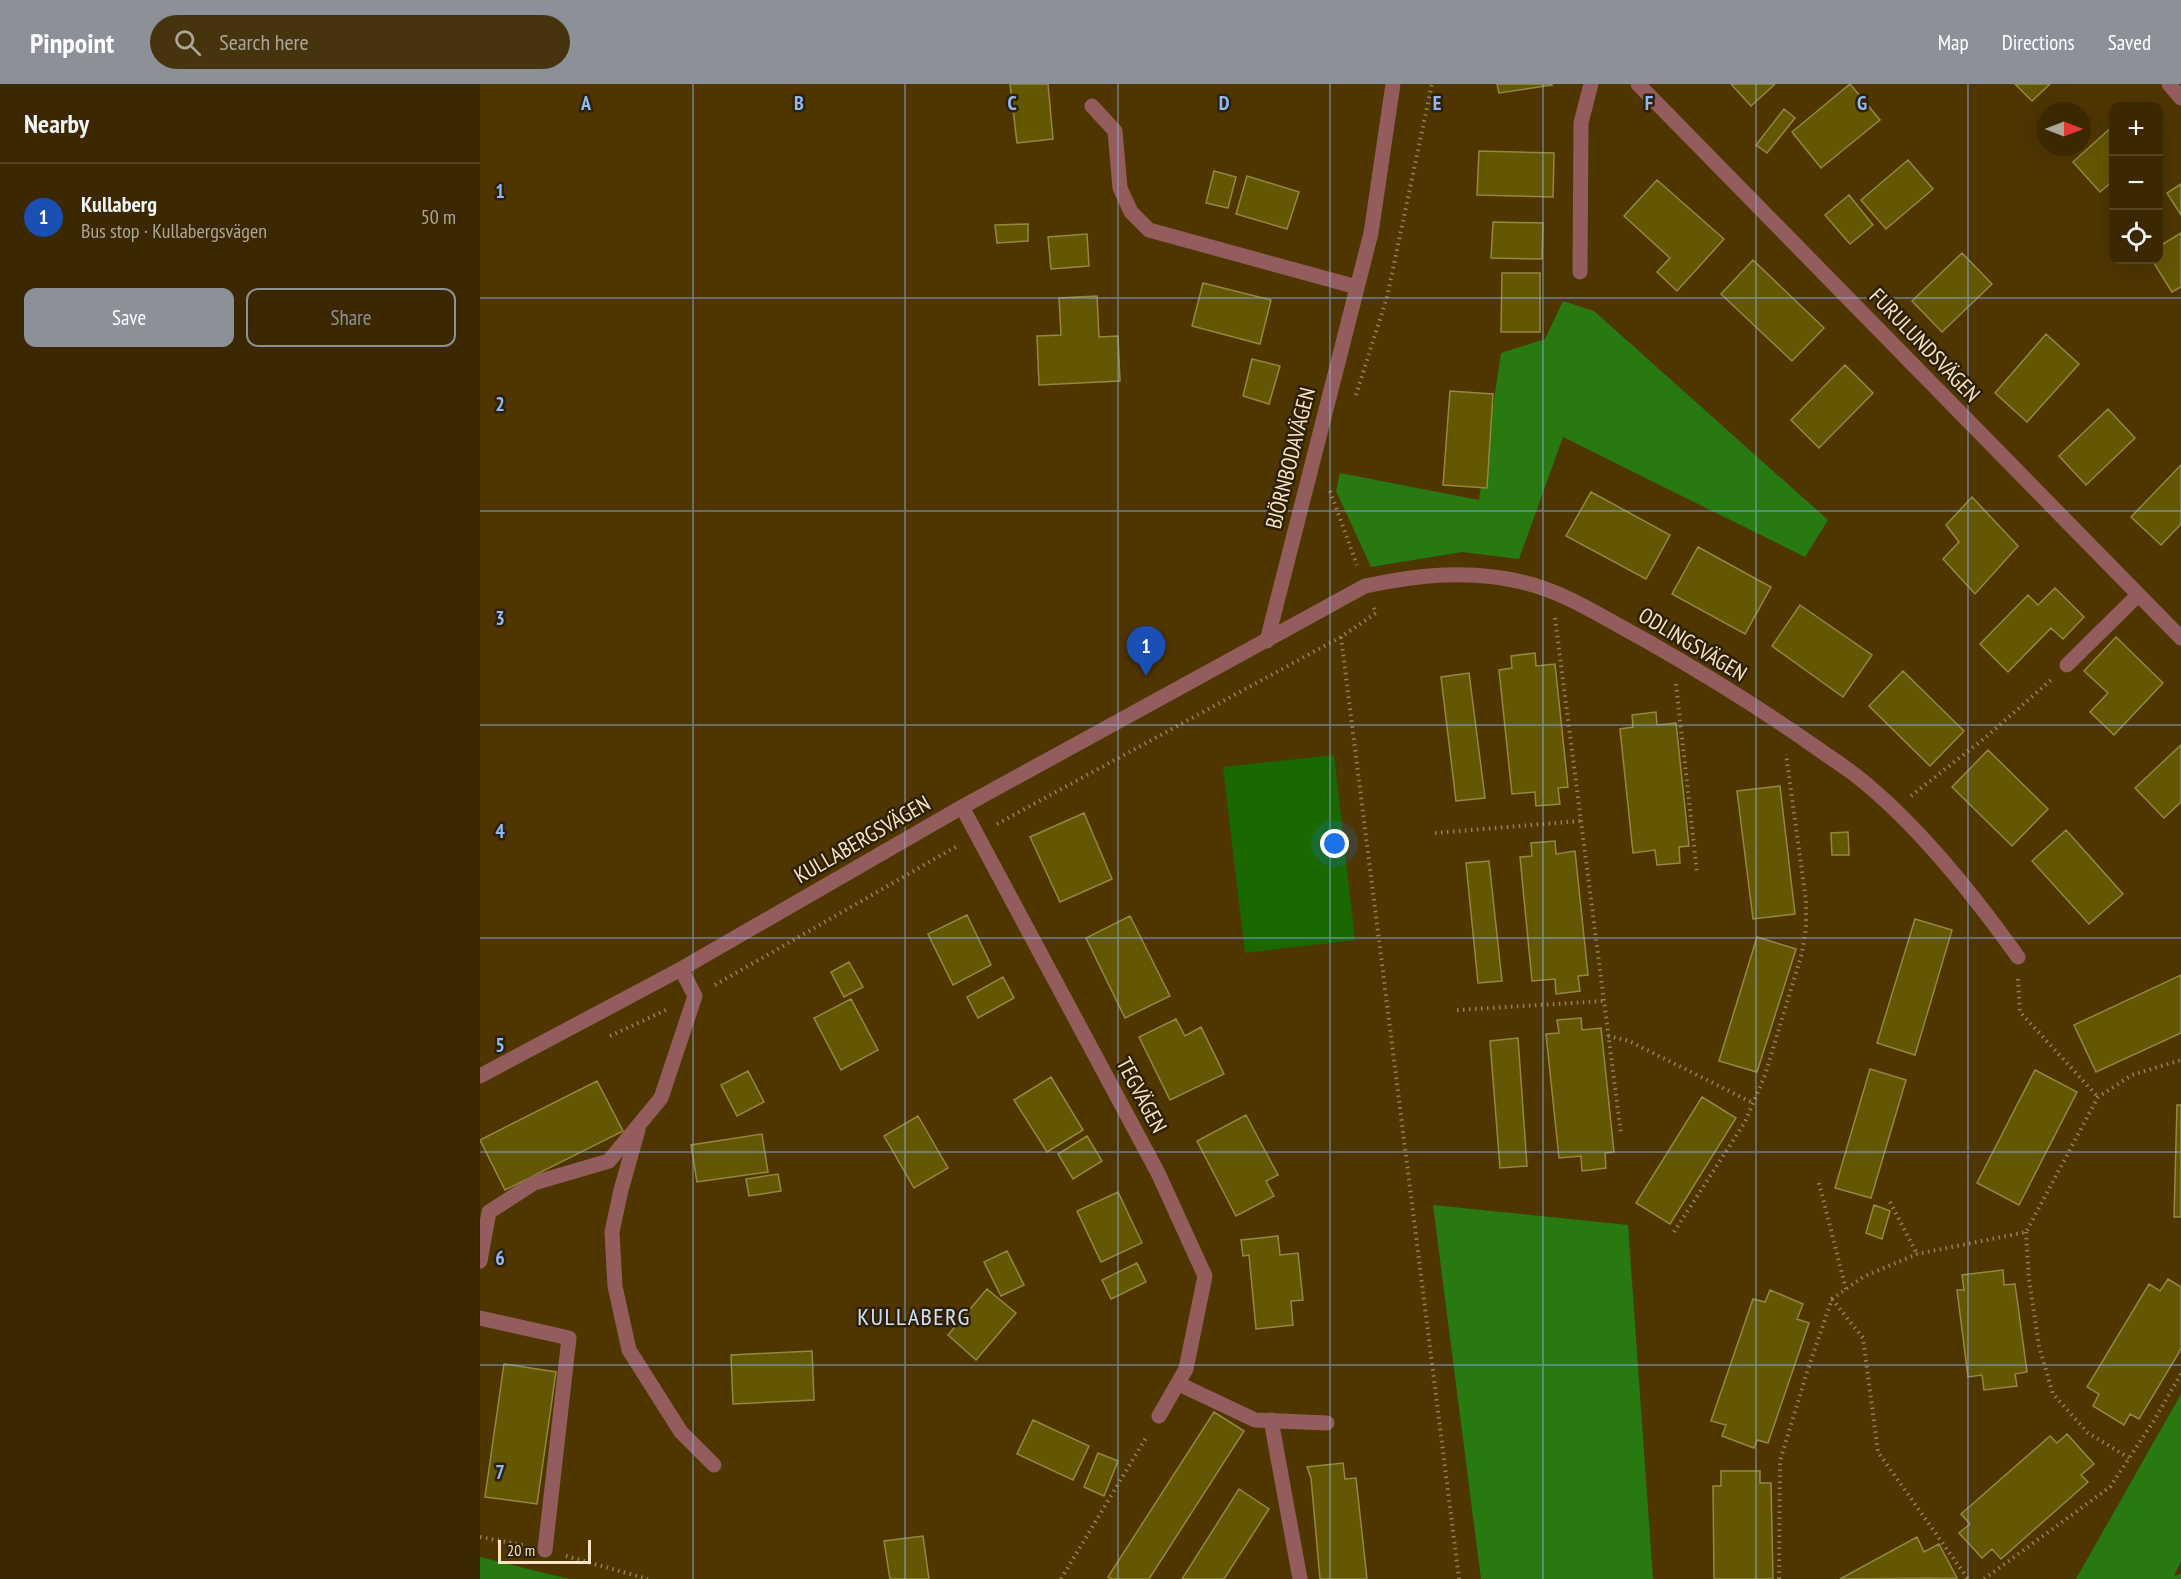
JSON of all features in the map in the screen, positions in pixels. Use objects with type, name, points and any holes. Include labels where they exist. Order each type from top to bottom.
[{"type":"street","name":"BJÖRNBODAVÄGEN","points":[[1267,641],[1371,233],[1393,84]]},
{"type":"street","points":[[1580,272],[1581,123],[1591,84]]},
{"type":"street","name":"FURULUNDSVÄGEN","points":[[1638,84],[2181,638]]},
{"type":"street","points":[[2169,84],[2181,98]]},
{"type":"street","points":[[1092,106],[1115,131],[1120,188],[1131,212],[1149,230],[1357,287]]},
{"type":"street","name":"ODLINGSVÄGEN","points":[[1267,641],[1365,586],[1407,577],[1466,574],[1521,581],[1552,591],[1673,656],[1782,723],[1859,778],[1923,838],[1992,921],[2018,957]]},
{"type":"street","points":[[2067,665],[2139,595]]},
{"type":"street","name":"KULLABERGSVÄGEN","points":[[480,1076],[681,969],[962,807],[1267,641]]},
{"type":"street","name":"TEGVÄGEN","points":[[962,807],[1158,1173],[1204,1276],[1186,1369],[1159,1416]]},
{"type":"street","points":[[480,1260],[489,1212],[534,1183],[609,1161],[661,1098],[695,996],[681,969]]},
{"type":"street","points":[[640,1123],[612,1232],[615,1287],[629,1350],[681,1432],[714,1465]]},
{"type":"street","points":[[480,1318],[569,1338],[545,1550]]},
{"type":"street","points":[[1179,1384],[1255,1420],[1327,1422]]},
{"type":"street","points":[[1271,1420],[1300,1579]]},
{"type":"path","points":[[1356,396],[1387,297],[1432,84]]},
{"type":"path","points":[[600,1041],[695,996],[977,835],[1341,637],[1377,613],[1328,484]]},
{"type":"path","points":[[1552,591],[1621,1134]]},
{"type":"path","points":[[1341,637],[1459,1579]]},
{"type":"path","points":[[1673,656],[1697,872]]},
{"type":"path","points":[[1893,810],[1986,737],[2067,665]]},
{"type":"path","points":[[1674,1232],[1745,1122],[1765,1075],[1802,953],[1806,928],[1806,901],[1782,723]]},
{"type":"path","points":[[1435,833],[1580,820]]},
{"type":"path","points":[[2018,957],[2020,1012],[2098,1096]]},
{"type":"path","points":[[1457,1010],[1604,1000]]},
{"type":"path","points":[[1608,1036],[1629,1041],[1753,1103]]},
{"type":"path","points":[[2129,1458],[2088,1433],[2053,1394],[2039,1346],[2029,1279],[2026,1232],[2098,1096],[2132,1075],[2181,1060]]},
{"type":"path","points":[[1819,1183],[1846,1289]]},
{"type":"path","points":[[1890,1202],[1917,1254]]},
{"type":"path","points":[[1779,1579],[1780,1461],[1832,1299],[1863,1277],[1917,1254],[2026,1232]]},
{"type":"path","points":[[1832,1299],[1863,1338],[1878,1452],[1968,1579]]},
{"type":"path","points":[[1984,1579],[2110,1487],[2181,1374]]},
{"type":"path","points":[[1061,1579],[1159,1416]]},
{"type":"green space","points":[[1563,301],[1594,311],[1828,520],[1805,557],[1563,437],[1519,559],[1462,552],[1371,567],[1336,491],[1340,473],[1479,500],[1501,353],[1545,339]]},
{"type":"green space","points":[[1334,755],[1355,940],[1245,953],[1223,767]]},
{"type":"green space","points":[[1433,1205],[1628,1225],[1653,1579],[1481,1579]]},
{"type":"green space","points":[[2181,1394],[2181,1561],[2174,1576],[2181,1574],[2181,1579],[2076,1579]]},
{"type":"green space","points":[[480,1557],[569,1579],[480,1579]]},
{"type":"building","points":[[1010,84],[1048,84],[1053,139],[1017,143]]},
{"type":"building","points":[[1497,84],[1551,84],[1552,85],[1499,93]]},
{"type":"building","points":[[1731,84],[1775,84],[1751,106]]},
{"type":"building","points":[[1850,84],[1880,120],[1821,168],[1792,132]]},
{"type":"building","points":[[2015,84],[2050,84],[2032,101]]},
{"type":"building","points":[[1784,109],[1795,118],[1767,153],[1756,145]]},
{"type":"building","points":[[2109,130],[2109,184],[2100,192],[2073,162],[2080,156],[2091,156],[2091,146]]},
{"type":"building","points":[[1479,151],[1554,153],[1553,197],[1477,195]]},
{"type":"building","points":[[1908,160],[1933,189],[1886,229],[1861,200]]},
{"type":"building","points":[[1214,171],[1236,177],[1228,208],[1206,203]]},
{"type":"building","points":[[1247,176],[1299,192],[1287,229],[1236,214]]},
{"type":"building","points":[[1657,180],[1724,239],[1677,291],[1657,272],[1670,258],[1624,216]]},
{"type":"building","points":[[2181,184],[2181,215],[2167,193]]},
{"type":"building","points":[[1849,195],[1873,225],[1850,244],[1825,215]]},
{"type":"building","points":[[1493,222],[1543,223],[1542,259],[1491,258]]},
{"type":"building","points":[[1028,224],[1028,241],[997,243],[995,225]]},
{"type":"building","points":[[2181,233],[2181,287],[2172,292],[2154,264],[2163,264],[2163,244]]},
{"type":"building","points":[[1087,234],[1089,266],[1051,269],[1048,237]]},
{"type":"building","points":[[1962,253],[1992,284],[1942,332],[1912,301]]},
{"type":"building","points":[[1753,260],[1824,328],[1792,361],[1721,294]]},
{"type":"building","points":[[1502,273],[1540,273],[1540,332],[1501,332]]},
{"type":"building","points":[[1203,283],[1271,300],[1260,344],[1192,326]]},
{"type":"building","points":[[1097,296],[1099,337],[1118,336],[1120,381],[1039,385],[1037,336],[1061,335],[1059,298]]},
{"type":"building","points":[[2046,334],[2079,364],[2027,422],[1995,393]]},
{"type":"building","points":[[1252,359],[1280,366],[1269,404],[1243,396]]},
{"type":"building","points":[[1845,365],[1873,393],[1819,448],[1791,420]]},
{"type":"building","points":[[1450,391],[1493,394],[1487,488],[1443,485]]},
{"type":"building","points":[[2108,409],[2135,438],[2086,485],[2059,456]]},
{"type":"building","points":[[2181,465],[2181,524],[2161,545],[2131,517]]},
{"type":"building","points":[[1591,492],[1670,535],[1646,579],[1566,536]]},
{"type":"building","points":[[1972,497],[2018,546],[1975,594],[1943,559],[1959,542],[1946,525]]},
{"type":"building","points":[[1698,547],[1771,587],[1745,634],[1672,594]]},
{"type":"building","points":[[2055,588],[2084,617],[2063,639],[2051,628],[2008,672],[1980,644],[2028,595],[2038,605]]},
{"type":"building","points":[[1800,605],[1872,655],[1843,697],[1772,646]]},
{"type":"building","points":[[2116,637],[2163,683],[2114,735],[2090,712],[2108,693],[2084,671]]},
{"type":"building","points":[[1535,653],[1536,666],[1555,664],[1568,787],[1558,788],[1560,804],[1536,806],[1535,792],[1512,794],[1499,670],[1512,668],[1511,656]]},
{"type":"building","points":[[1903,671],[1964,731],[1930,766],[1869,706]]},
{"type":"building","points":[[1469,673],[1485,798],[1456,801],[1441,677]]},
{"type":"building","points":[[1656,712],[1657,725],[1676,723],[1689,846],[1679,847],[1680,863],[1657,865],[1655,850],[1633,853],[1620,729],[1633,727],[1632,715]]},
{"type":"building","points":[[2181,745],[2181,802],[2164,818],[2135,788]]},
{"type":"building","points":[[1988,750],[2048,809],[2012,846],[1952,787]]},
{"type":"building","points":[[1780,786],[1795,914],[1753,919],[1737,791]]},
{"type":"building","points":[[1084,813],[1112,879],[1060,902],[1030,837]]},
{"type":"building","points":[[2066,830],[2123,894],[2089,924],[2032,861]]},
{"type":"building","points":[[1848,832],[1849,855],[1832,855],[1831,833]]},
{"type":"building","points":[[1555,841],[1556,854],[1575,851],[1588,975],[1578,976],[1580,991],[1556,994],[1555,979],[1532,981],[1520,857],[1532,856],[1531,843]]},
{"type":"building","points":[[1489,861],[1502,981],[1478,983],[1466,863]]},
{"type":"building","points":[[967,915],[991,965],[953,985],[928,934]]},
{"type":"building","points":[[1130,916],[1170,996],[1125,1018],[1086,938]]},
{"type":"building","points":[[1915,919],[1952,930],[1915,1055],[1877,1043]]},
{"type":"building","points":[[1757,937],[1796,949],[1757,1072],[1719,1061]]},
{"type":"building","points":[[849,962],[863,987],[844,997],[831,972]]},
{"type":"building","points":[[2181,975],[2181,1033],[2096,1072],[2074,1025]]},
{"type":"building","points":[[1003,977],[1014,998],[978,1018],[967,997]]},
{"type":"building","points":[[851,999],[878,1050],[841,1070],[814,1018]]},
{"type":"building","points":[[1581,1018],[1582,1030],[1601,1028],[1614,1152],[1605,1153],[1606,1168],[1582,1171],[1581,1156],[1559,1158],[1546,1034],[1559,1033],[1557,1020]]},
{"type":"building","points":[[1176,1019],[1185,1036],[1201,1027],[1224,1074],[1170,1100],[1139,1037]]},
{"type":"building","points":[[1518,1038],[1527,1166],[1500,1168],[1490,1041]]},
{"type":"building","points":[[1870,1069],[1906,1080],[1871,1198],[1835,1188]]},
{"type":"building","points":[[2035,1070],[2077,1092],[2019,1205],[1977,1183]]},
{"type":"building","points":[[748,1071],[764,1102],[737,1116],[721,1085]]},
{"type":"building","points":[[1051,1077],[1083,1130],[1047,1152],[1014,1100]]},
{"type":"building","points":[[597,1081],[623,1131],[505,1190],[480,1140]]},
{"type":"building","points":[[1702,1097],[1736,1118],[1670,1224],[1636,1203]]},
{"type":"building","points":[[2177,1105],[2181,1105],[2181,1217],[2174,1217]]},
{"type":"building","points":[[1246,1115],[1278,1175],[1266,1181],[1274,1196],[1236,1216],[1197,1141]]},
{"type":"building","points":[[918,1116],[948,1168],[914,1188],[884,1136]]},
{"type":"building","points":[[762,1134],[768,1172],[697,1182],[691,1145]]},
{"type":"building","points":[[1087,1136],[1102,1161],[1073,1179],[1058,1154]]},
{"type":"building","points":[[778,1174],[781,1191],[749,1196],[746,1179]]},
{"type":"building","points":[[1118,1192],[1142,1243],[1101,1262],[1077,1211]]},
{"type":"building","points":[[1874,1205],[1890,1211],[1882,1239],[1866,1233]]},
{"type":"building","points":[[1278,1236],[1280,1255],[1298,1253],[1303,1300],[1291,1301],[1293,1325],[1256,1329],[1249,1255],[1243,1256],[1241,1240]]},
{"type":"building","points":[[1007,1251],[1024,1285],[1001,1296],[984,1262]]},
{"type":"building","points":[[1137,1263],[1146,1282],[1111,1299],[1102,1280]]},
{"type":"building","points":[[2003,1270],[2004,1285],[2015,1284],[2027,1372],[2015,1374],[2017,1386],[1984,1390],[1982,1375],[1968,1377],[1957,1290],[1964,1290],[1962,1275]]},
{"type":"building","points":[[2168,1279],[2181,1287],[2181,1349],[2139,1419],[2130,1414],[2124,1425],[2093,1406],[2099,1394],[2087,1387],[2149,1284],[2160,1291]]},
{"type":"building","points":[[987,1289],[1016,1313],[976,1360],[948,1335]]},
{"type":"building","points":[[1770,1290],[1803,1304],[1797,1319],[1809,1323],[1768,1443],[1757,1440],[1754,1448],[1722,1436],[1726,1425],[1711,1421],[1753,1299],[1765,1302]]},
{"type":"building","points":[[812,1351],[814,1400],[733,1404],[731,1355]]},
{"type":"building","points":[[504,1364],[556,1372],[537,1504],[485,1497]]},
{"type":"building","points":[[1214,1412],[1244,1431],[1149,1579],[1112,1579],[1108,1577]]},
{"type":"building","points":[[1033,1420],[1089,1446],[1073,1480],[1017,1454]]},
{"type":"building","points":[[2067,1434],[2094,1464],[2081,1475],[2088,1482],[2001,1559],[1992,1549],[1982,1558],[1959,1533],[1970,1524],[1961,1514],[2050,1436],[2057,1443]]},
{"type":"building","points":[[1098,1453],[1118,1461],[1104,1496],[1084,1487]]},
{"type":"building","points":[[1343,1463],[1345,1479],[1356,1478],[1367,1579],[1320,1579],[1311,1478],[1307,1467]]},
{"type":"building","points":[[1721,1471],[1760,1471],[1760,1483],[1771,1483],[1773,1579],[1714,1579],[1713,1486],[1721,1486]]},
{"type":"building","points":[[1239,1489],[1269,1509],[1224,1579],[1182,1579]]},
{"type":"building","points":[[923,1536],[929,1579],[890,1579],[884,1541]]},
{"type":"building","points":[[1917,1537],[1924,1552],[1939,1544],[1957,1578],[1840,1579]]},
{"type":"place","name":"Kullaberg","points":[[1146,676]]},
{"type":"district","name":"KULLABERG","points":[[914,1317]]}]
